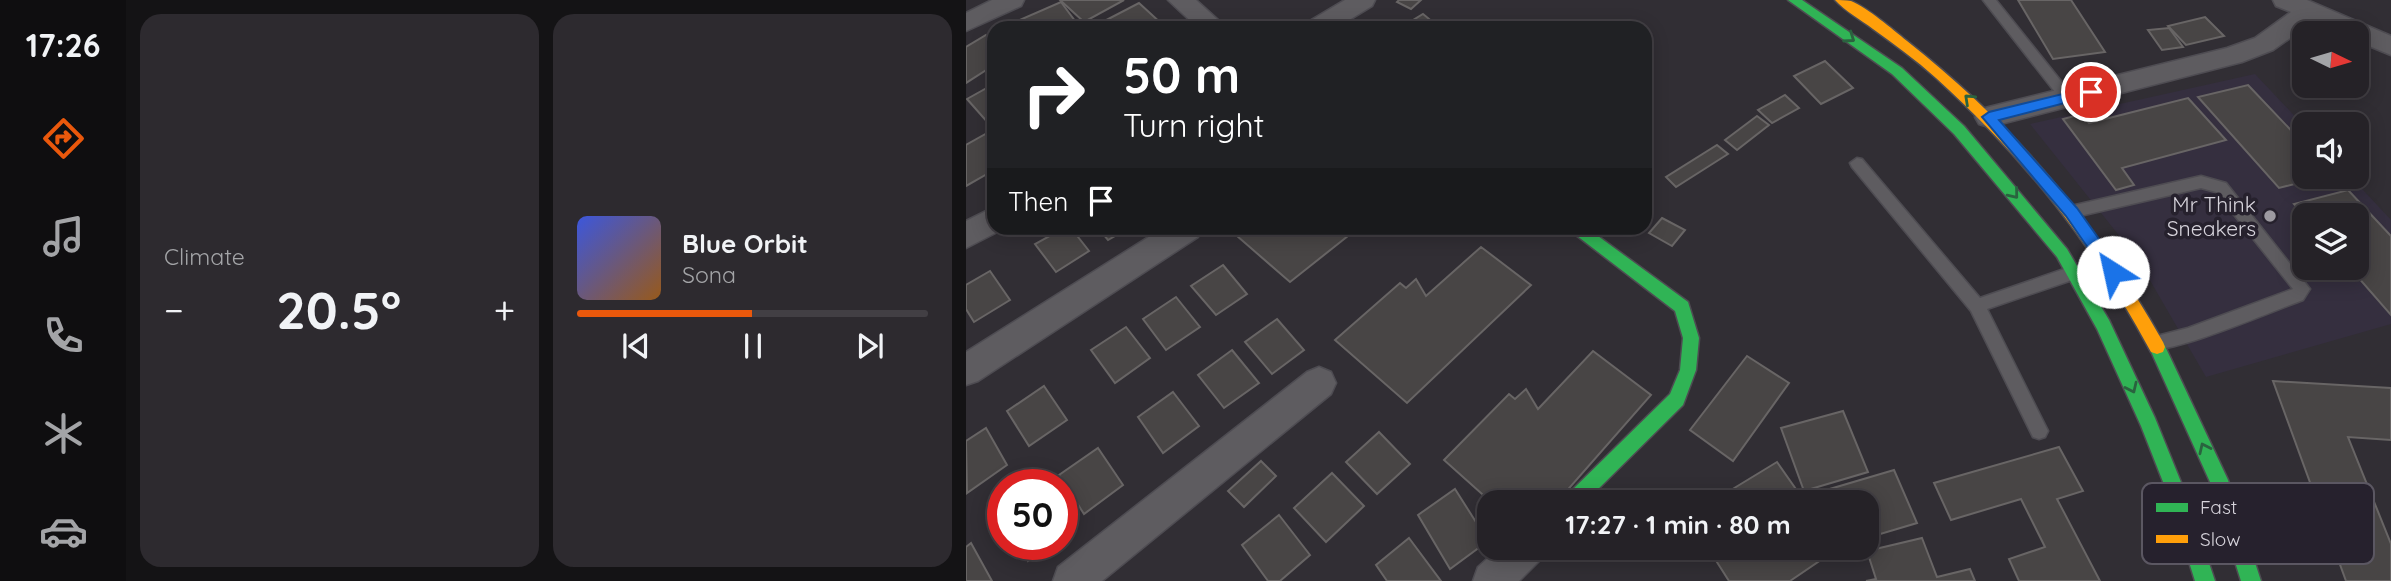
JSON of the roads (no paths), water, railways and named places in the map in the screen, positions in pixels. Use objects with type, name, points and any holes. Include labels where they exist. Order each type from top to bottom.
[{"type":"main road","points":[[1794,0],[1897,71],[1959,130],[2054,244],[2103,325],[2149,424],[2172,483]]},
{"type":"main road","points":[[1841,0],[1928,61],[1989,117],[2071,212],[2127,292],[2155,343],[2220,483]]},
{"type":"main road","points":[[1584,490],[1677,399],[1688,370],[1691,338],[1682,307],[1586,235]]},
{"type":"main road","points":[[2200,564],[2206,581]]},
{"type":"main road","points":[[2246,564],[2251,581]]},
{"type":"street","points":[[966,23],[1012,0]]},
{"type":"street","points":[[1180,0],[1206,21]]},
{"type":"street","points":[[1328,21],[1363,0]]},
{"type":"street","points":[[2285,0],[2391,46]]},
{"type":"street","points":[[1989,117],[2233,56],[2264,44],[2309,12]]},
{"type":"street","points":[[966,236],[987,223]]},
{"type":"street","points":[[966,370],[1176,235]]},
{"type":"street","points":[[1072,581],[1319,383]]},
{"type":"street","points":[[1492,581],[1513,560]]},
{"type":"lane","points":[[1989,0],[2067,98]]},
{"type":"lane","points":[[1857,163],[1977,306],[2039,431]]},
{"type":"lane","points":[[2071,212],[2201,182],[2210,183],[2221,187],[2302,289],[2297,295],[2188,335],[2155,343]]},
{"type":"lane","points":[[1977,306],[2073,273]]},
{"type":"place","name":"Mr Think Sneakers","points":[[2270,216]]}]
